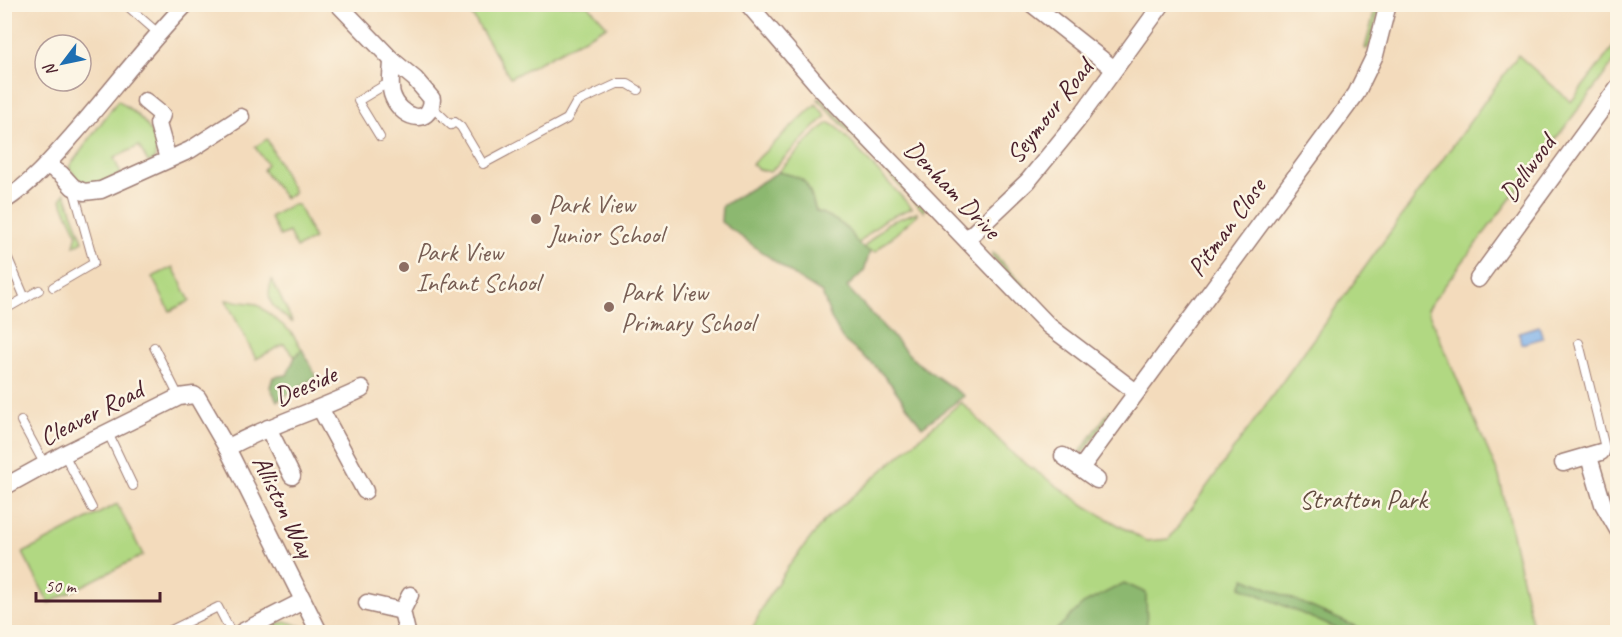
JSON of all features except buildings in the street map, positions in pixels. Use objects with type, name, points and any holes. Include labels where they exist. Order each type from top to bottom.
[{"type":"street","points":[[4,201],[19,192],[47,165],[158,33],[186,4]]},
{"type":"street","points":[[338,4],[392,60],[415,79],[432,99],[432,107],[421,115],[407,116],[392,95],[392,60]]},
{"type":"street","name":"Denham Drive","points":[[748,4],[823,91],[1049,326],[1136,392]]},
{"type":"street","points":[[1032,4],[1114,69]]},
{"type":"street","name":"Seymour Road","points":[[967,239],[1028,181],[1077,121],[1162,4]]},
{"type":"street","name":"Pitman Close","points":[[1081,468],[1356,94],[1375,55],[1388,4]]},
{"type":"street","name":"Dellwood","points":[[1478,279],[1617,87]]},
{"type":"street","points":[[145,101],[162,115],[158,124],[168,159]]},
{"type":"street","points":[[47,165],[61,174],[73,188],[84,192],[101,190],[190,150],[241,117]]},
{"type":"street","name":"Deeside","points":[[227,448],[268,428],[362,389]]},
{"type":"street","name":"Cleaver Road","points":[[4,487],[64,454],[179,397],[194,395],[201,403]]},
{"type":"street","name":"Alliston Way","points":[[201,403],[227,448],[319,633]]},
{"type":"street","points":[[320,408],[365,491]]},
{"type":"street","name":"Deeside","points":[[268,428],[292,476]]},
{"type":"street","points":[[1563,463],[1595,454],[1603,504],[1617,530]]},
{"type":"street","points":[[1063,456],[1097,480]]},
{"type":"street","points":[[407,633],[402,611],[410,595]]},
{"type":"street","points":[[242,633],[303,601]]},
{"type":"street","points":[[367,603],[402,611]]},
{"type":"lane","points":[[125,4],[158,33]]},
{"type":"lane","points":[[380,137],[358,101],[382,86],[391,84]]},
{"type":"lane","points":[[432,107],[451,125],[455,122],[461,127],[483,164],[567,119],[576,103],[596,93],[616,84],[628,84],[638,90]]},
{"type":"lane","points":[[54,287],[94,263],[73,188]]},
{"type":"lane","points":[[4,249],[25,298]]},
{"type":"lane","points":[[4,310],[39,290]]},
{"type":"lane","points":[[1579,343],[1605,448],[1595,454]]},
{"type":"lane","points":[[153,347],[179,397]]},
{"type":"lane","points":[[21,421],[45,465]]},
{"type":"lane","points":[[108,434],[134,486]]},
{"type":"lane","points":[[64,454],[92,508]]},
{"type":"lane","points":[[167,633],[218,607],[231,633]]},
{"type":"green space","points":[[466,5],[588,5],[607,26],[510,78]]},
{"type":"green space","points":[[1376,6],[1380,6],[1369,47],[1366,49],[1365,48]]},
{"type":"green space","name":"Stratton Park","points":[[1617,42],[1617,58],[1427,309],[1499,476],[1534,632],[751,632],[766,600],[824,521],[961,402],[1016,457],[1087,507],[1146,541],[1169,539],[1518,55],[1571,102]]},
{"type":"green space","points":[[820,98],[925,207],[924,212],[818,99]]},
{"type":"green space","points":[[118,100],[137,115],[150,130],[158,145],[154,160],[148,162],[139,146],[114,158],[121,174],[89,187],[76,178],[69,167]]},
{"type":"green space","points":[[816,104],[826,116],[770,172],[758,169],[752,164]]},
{"type":"green space","points":[[829,123],[837,127],[912,208],[884,220],[858,244],[840,224],[816,211],[809,189],[790,176],[778,172],[819,130]]},
{"type":"green space","points":[[267,139],[294,193],[285,198],[263,170],[267,164],[255,147]]},
{"type":"green space","points":[[778,172],[801,179],[808,187],[816,211],[839,222],[859,244],[870,251],[864,271],[847,287],[915,361],[964,396],[922,427],[875,366],[843,340],[831,318],[822,293],[721,222],[722,206]]},
{"type":"green space","points":[[65,193],[83,241],[74,246],[77,233],[61,200]]},
{"type":"green space","points":[[291,205],[298,205],[314,239],[296,248],[289,232],[280,236],[270,217]]},
{"type":"green space","points":[[917,212],[918,214],[875,252],[862,249],[888,223]]},
{"type":"green space","points":[[993,253],[1047,310],[1044,313],[992,256]]},
{"type":"green space","points":[[173,267],[190,301],[170,311],[152,277]]},
{"type":"green space","points":[[272,280],[293,323],[277,310],[270,300]]},
{"type":"green space","points":[[226,300],[257,304],[291,332],[302,349],[295,357],[284,344],[256,359]]},
{"type":"green space","points":[[302,349],[316,377],[277,401],[270,387],[273,377],[287,375],[295,357]]},
{"type":"green space","points":[[1110,410],[1112,412],[1083,453],[1080,452]]},
{"type":"green space","points":[[117,504],[143,555],[49,603],[23,553]]},
{"type":"green space","points":[[1245,578],[1368,632],[1344,632],[1241,587]]},
{"type":"green space","points":[[1124,583],[1146,593],[1147,632],[1054,632],[1083,604]]},
{"type":"green space","points":[[288,622],[307,628],[309,632],[263,632],[280,623]]},
{"type":"water","points":[[1539,326],[1543,338],[1521,344],[1519,332]]},
{"type":"place","name":"Park View Junior School","points":[[536,219]]},
{"type":"place","name":"Park View Infant School","points":[[404,267]]},
{"type":"place","name":"Park View Primary School","points":[[609,307]]}]
